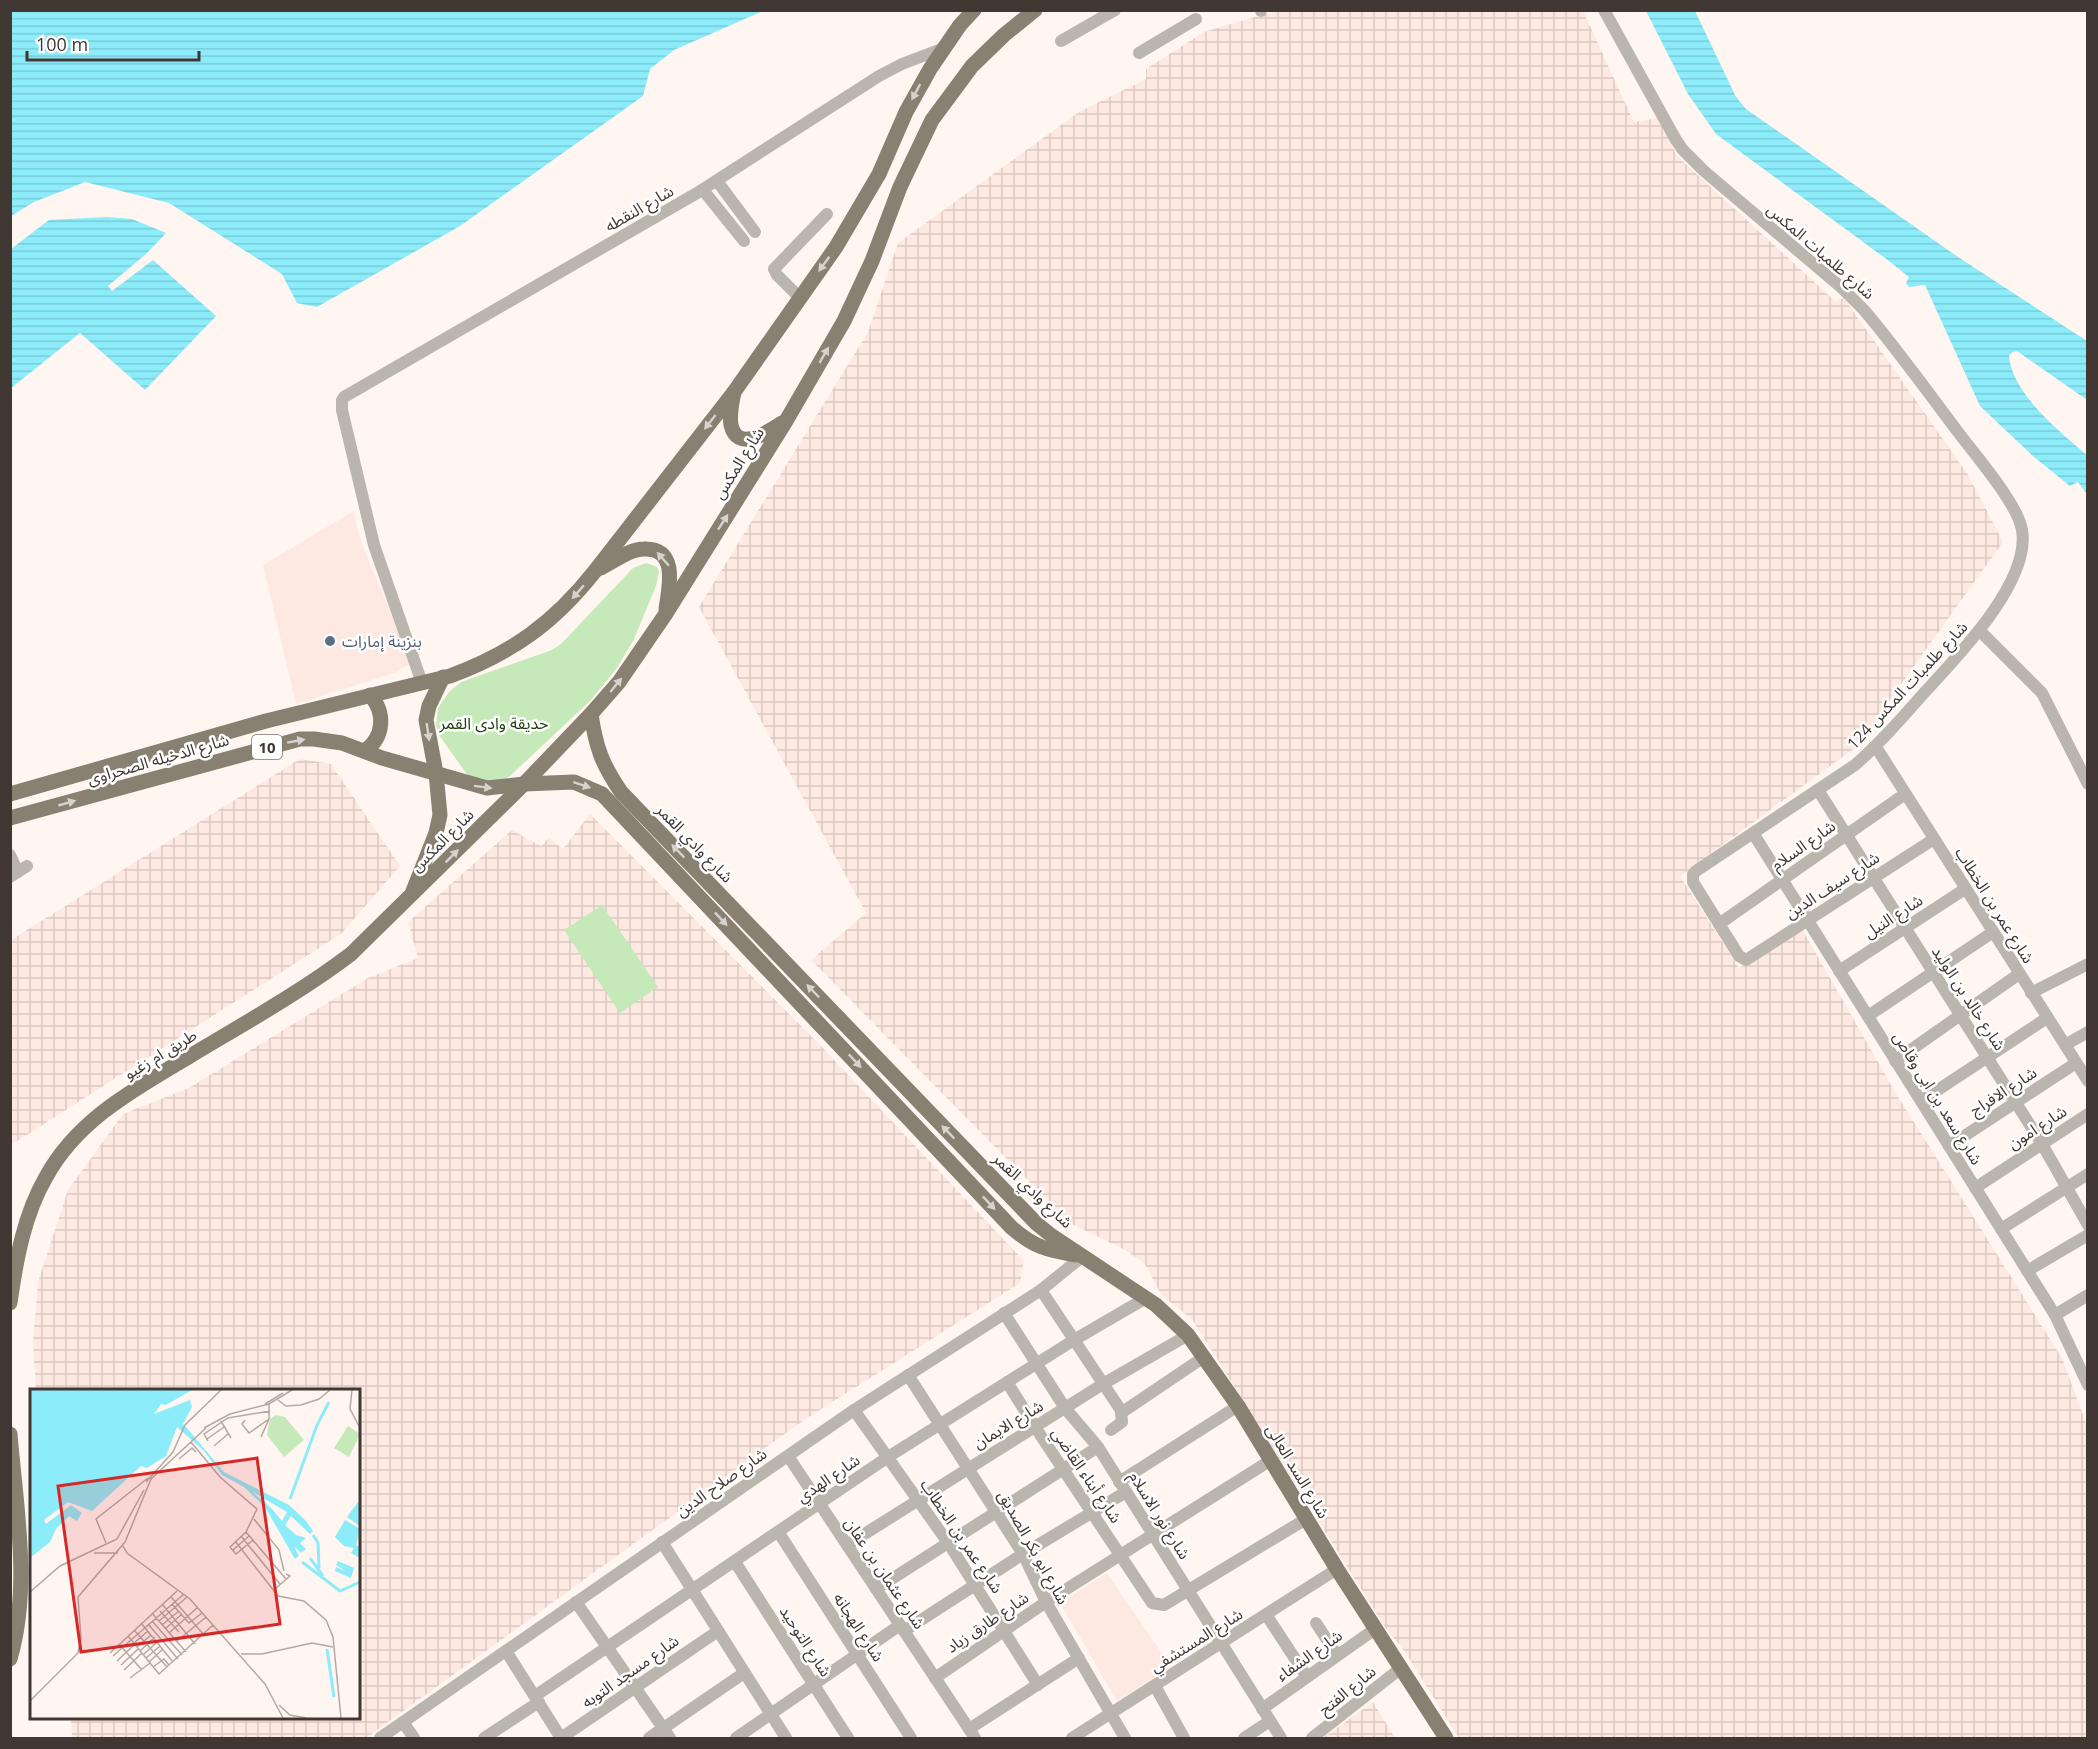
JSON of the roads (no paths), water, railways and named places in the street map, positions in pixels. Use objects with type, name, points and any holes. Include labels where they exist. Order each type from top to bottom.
[{"type":"main road","points":[[422,683],[478,665],[506,652],[555,616],[576,595],[734,392],[800,298],[858,211],[879,174],[917,90],[944,48],[974,10]]},
{"type":"main road","name":"شارع المكس","points":[[411,897],[524,784],[619,682],[665,615],[786,421],[843,321],[872,261],[909,168],[932,120],[972,66],[1004,34],[1035,10]]},
{"type":"main road","points":[[734,392],[731,424],[739,437],[746,440],[754,439],[786,421]]},
{"type":"main road","points":[[595,571],[643,548],[655,550],[664,557],[670,567],[671,579],[665,615]]},
{"type":"main road","points":[[411,897],[436,833],[440,815],[436,773],[426,720],[429,706],[443,677]]},
{"type":"main road","name":"شارع الدخيله الصحراوى","points":[[10,794],[266,721],[422,683]]},
{"type":"main road","points":[[365,751],[379,736],[382,722],[379,707],[370,695]]},
{"type":"main road","name":"شارع وادي القمر","points":[[591,714],[595,742],[605,769],[621,792],[1026,1213],[1052,1236],[1083,1256]]},
{"type":"main road","name":"شارع الدخيله الصحراوى","points":[[10,818],[300,739],[328,740],[487,788],[524,784]]},
{"type":"main road","name":"شارع وادي القمر","points":[[524,784],[574,782],[602,794],[1011,1227],[1027,1240],[1047,1250],[1083,1256]]},
{"type":"main road","points":[[31,788],[39,811]]},
{"type":"main road","name":"طريق ام زغيو","points":[[10,1304],[21,1241],[31,1208],[52,1167],[65,1148],[89,1123],[116,1101],[324,974],[351,954],[411,897]]},
{"type":"main road","name":"شارع السد العالى","points":[[1083,1256],[1164,1311],[1188,1335],[1238,1406],[1306,1519],[1446,1738]]},
{"type":"main road","points":[[10,1434],[20,1560],[20,1604],[10,1659]]},
{"type":"street","points":[[1061,41],[1115,10]]},
{"type":"street","name":"شارع طلمبات المكس","points":[[1604,10],[1683,150],[1704,171],[1842,288],[1864,310],[1994,479],[2019,518]]},
{"type":"street","points":[[1139,53],[1196,19]]},
{"type":"street","name":"شارع النقطه","points":[[422,683],[374,545],[341,405],[342,400],[703,190],[879,76],[902,64],[944,48]]},
{"type":"street","points":[[717,181],[755,232]]},
{"type":"street","points":[[703,190],[744,241]]},
{"type":"street","points":[[800,298],[774,269],[827,214]]},
{"type":"street","name":"شارع طلمبات المكس 124","points":[[1719,924],[1693,882],[1693,874],[1855,765],[1876,747],[1980,631],[2021,559],[2022,531],[2019,518]]},
{"type":"street","points":[[1980,631],[2042,693],[2088,784]]},
{"type":"street","name":"شارع عمر بن الخطاب","points":[[1876,747],[2088,1081]]},
{"type":"street","name":"شارع خالد بن الوليد","points":[[1818,790],[2016,1102],[2088,1225]]},
{"type":"street","name":"شارع السلام","points":[[1719,924],[1905,794]]},
{"type":"street","name":"شارع سعد بن ابى وقاص","points":[[1753,833],[2055,1315],[2087,1381]]},
{"type":"street","name":"شارع سيف الدين","points":[[1719,924],[1740,958],[1749,959],[1934,839]]},
{"type":"street","points":[[10,855],[19,872]]},
{"type":"street","name":"شارع النيل","points":[[1839,971],[1965,889]]},
{"type":"street","points":[[1868,1016],[1993,932]]},
{"type":"street","points":[[2031,993],[2088,964]]},
{"type":"street","points":[[1895,1061],[2019,974]]},
{"type":"street","points":[[1921,1101],[2047,1018]]},
{"type":"street","points":[[2065,1045],[2087,1034]]},
{"type":"street","name":"شارع الافراج","points":[[1949,1146],[2076,1063]]},
{"type":"street","name":"شارع امون","points":[[1975,1188],[2088,1114]]},
{"type":"street","points":[[2001,1229],[2088,1174]]},
{"type":"street","points":[[2027,1271],[2088,1235]]},
{"type":"street","name":"شارع صلاح الدين","points":[[380,1738],[854,1410],[1041,1290],[1083,1256]]},
{"type":"street","points":[[1041,1290],[1122,1412]]},
{"type":"street","points":[[2055,1315],[2088,1295]]},
{"type":"street","name":"شارع الهدي","points":[[484,1738],[607,1647],[888,1457],[1074,1340],[1146,1298]]},
{"type":"street","name":"شارع نور الاسلام","points":[[1004,1313],[1065,1408],[1098,1447],[1281,1738]]},
{"type":"street","name":"شارع الايمان","points":[[847,1545],[1103,1384],[1188,1335]]},
{"type":"street","points":[[1111,1430],[1122,1422],[1120,1416],[1122,1412],[1204,1357]]},
{"type":"street","name":"شارع ابو بكر الصديق","points":[[908,1375],[1023,1554],[1046,1602],[1125,1738]]},
{"type":"street","name":"شارع أبناء القاضي","points":[[1007,1382],[1152,1603],[1156,1605],[1164,1605],[1306,1519]]},
{"type":"street","points":[[736,1738],[857,1655],[976,1586],[1023,1554],[1093,1512],[1123,1487],[1238,1406]]},
{"type":"street","name":"شارع عمر بن الخطاب","points":[[854,1410],[949,1544],[1038,1685]]},
{"type":"street","points":[[876,1589],[1098,1447]]},
{"type":"street","name":"شارع عثمان بن عفان","points":[[788,1455],[972,1734]]},
{"type":"street","name":"شارع طارق زياد","points":[[935,1678],[1046,1602],[1271,1460]]},
{"type":"street","name":"شارع الهجانه","points":[[778,1533],[911,1738]]},
{"type":"street","points":[[662,1542],[786,1738]]},
{"type":"street","name":"شارع التوحيد","points":[[735,1562],[848,1738]]},
{"type":"street","name":"شارع المستشفي","points":[[1072,1738],[1338,1569]]},
{"type":"street","points":[[576,1602],[667,1733]]},
{"type":"street","points":[[1267,1616],[1307,1677]]},
{"type":"street","points":[[1316,1623],[1337,1655]]},
{"type":"street","name":"شارع الشفاء","points":[[1262,1709],[1375,1629]]},
{"type":"street","name":"شارع مسجد التوبه","points":[[561,1738],[718,1631]]},
{"type":"street","points":[[506,1651],[561,1738]]},
{"type":"street","points":[[972,1734],[1079,1658]]},
{"type":"street","name":"شارع الفتح","points":[[1312,1738],[1401,1668]]},
{"type":"street","points":[[649,1738],[667,1733],[744,1673]]},
{"type":"street","points":[[1155,1686],[1184,1738]]},
{"type":"street","points":[[1244,1738],[1270,1721]]},
{"type":"street","points":[[403,1722],[414,1738]]},
{"type":"water","points":[[10,11],[763,11],[674,50],[650,69],[643,96],[460,226],[317,307],[297,303],[282,274],[169,203],[85,182],[34,202],[11,216]]},
{"type":"water","points":[[1646,11],[1695,11],[1736,97],[1746,109],[1958,257],[2087,341],[2087,400],[2017,351],[2009,355],[2018,384],[2028,398],[2051,424],[2087,455],[2087,494],[2078,482],[2070,486],[2034,457],[1980,406],[1925,285],[1909,287],[1906,283],[1909,277],[1716,134],[1688,94]]},
{"type":"water","points":[[107,217],[132,219],[166,233],[147,253],[108,286],[112,291],[153,260],[216,316],[145,390],[80,333],[11,388],[11,249],[49,220]]},
{"type":"place","name":"بنزينة إمارات","points":[[330,641]]},
{"type":"park label","name":"حديقة وادى القمر","points":[[494,723]]}]
